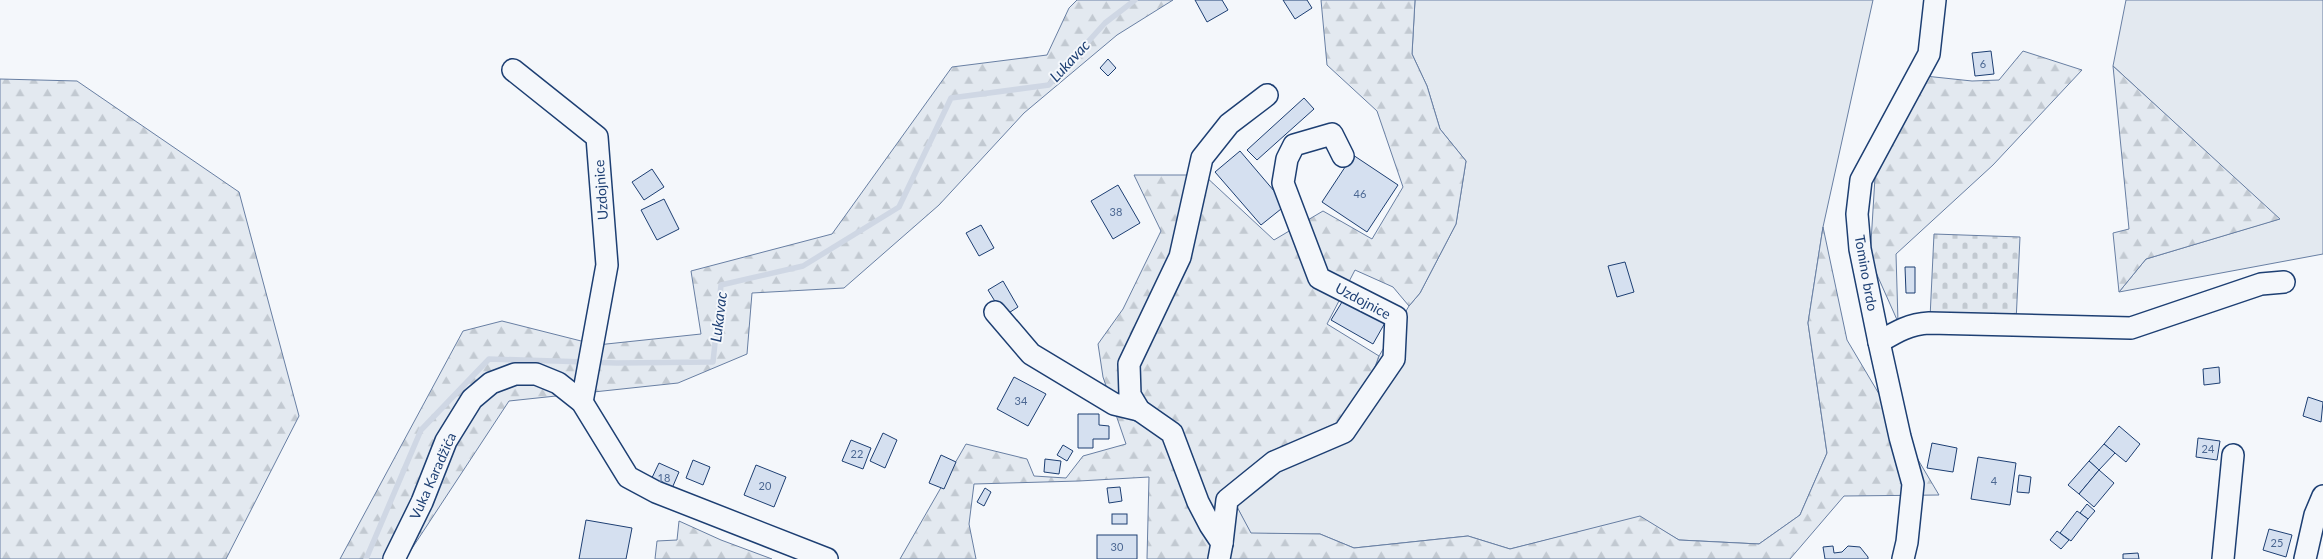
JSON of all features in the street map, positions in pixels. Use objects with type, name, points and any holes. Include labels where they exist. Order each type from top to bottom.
[{"type":"street","name":"Tomino brdo","points":[[1903,559],[1907,542],[1913,484],[1900,437],[1879,342],[1860,249],[1857,214],[1861,180],[1929,54],[1935,0]]},
{"type":"street","name":"Uzdojnice","points":[[512,70],[597,137],[607,265],[582,402]]},
{"type":"street","points":[[1139,410],[1130,395],[1129,364],[1180,257],[1202,158],[1229,124],[1267,95]]},
{"type":"street","name":"Uzdojnice","points":[[1221,551],[1227,500],[1274,462],[1344,432],[1394,359],[1396,317],[1319,278],[1283,183],[1287,159],[1294,145],[1332,134],[1342,156]]},
{"type":"street","points":[[1879,342],[1901,328],[1929,323],[2131,328],[2261,284],[2284,282]]},
{"type":"street","name":"Uzdojnice","points":[[995,312],[1031,354],[1114,404],[1139,410],[1172,433],[1198,502],[1221,551]]},
{"type":"street","name":"Vuka Karadžića","points":[[394,559],[422,502],[446,441],[472,399],[491,383],[515,374],[536,374],[558,383],[582,402]]},
{"type":"street","points":[[582,402],[628,477],[656,492],[826,559]]},
{"type":"street","points":[[2223,559],[2233,455]]},
{"type":"street","points":[[2305,559],[2315,516],[2323,496]]},
{"type":"green space","points":[[1077,0],[1173,0],[1117,35],[1024,113],[939,205],[844,288],[752,293],[747,354],[678,383],[509,401],[405,559],[340,559],[463,331],[502,321],[597,345],[701,334],[691,271],[832,234],[952,67],[1047,55],[1069,8]]},
{"type":"green space","points":[[1321,0],[1415,0],[1412,54],[1427,86],[1440,129],[1466,161],[1456,224],[1420,293],[1409,306],[1393,287],[1355,270],[1327,324],[1379,356],[1349,437],[1282,446],[1228,490],[1251,533],[1320,534],[1354,548],[1468,536],[1510,549],[1640,516],[1679,540],[1759,544],[1800,515],[1827,453],[1808,323],[1823,227],[1847,340],[1939,495],[1844,496],[1790,559],[1147,559],[1149,477],[974,484],[969,524],[976,559],[900,559],[966,444],[1027,459],[1034,476],[1066,478],[1083,456],[1126,444],[1103,377],[1098,344],[1123,309],[1161,231],[1134,175],[1204,175],[1274,240],[1323,211],[1372,239],[1403,187],[1377,111],[1327,65]]},
{"type":"green space","points":[[1415,0],[1873,0],[1823,227],[1808,323],[1827,453],[1800,515],[1759,544],[1679,540],[1640,517],[1510,549],[1468,536],[1354,548],[1320,534],[1251,534],[1228,490],[1282,446],[1349,437],[1379,356],[1409,306],[1420,293],[1456,224],[1466,161],[1440,129],[1427,86],[1412,54]]},
{"type":"green space","points":[[2126,0],[2323,0],[2323,254],[2119,292],[2146,259],[2279,219],[2113,66]]},
{"type":"green space","points":[[2023,51],[2082,70],[1993,165],[1896,254],[1898,322],[1870,259],[1876,161],[1925,76],[1972,81],[1999,80]]},
{"type":"green space","points":[[2113,66],[2280,219],[2146,259],[2119,292],[2113,233],[2129,229]]},
{"type":"green space","points":[[0,79],[77,81],[239,192],[299,416],[226,559],[0,559]]},
{"type":"green space","points":[[1934,234],[2020,237],[2016,322],[1930,318]]},
{"type":"green space","points":[[679,521],[721,540],[772,559],[655,559],[657,541],[677,540]]},
{"type":"building","points":[[1195,0],[1222,0],[1228,10],[1207,22]]},
{"type":"building","points":[[1283,0],[1307,0],[1312,8],[1295,19]]},
{"type":"building","points":[[1991,51],[1994,74],[1975,76],[1972,53]]},
{"type":"building","points":[[1108,59],[1116,68],[1108,76],[1100,68]]},
{"type":"building","points":[[1304,98],[1314,109],[1257,160],[1247,150]]},
{"type":"building","points":[[1240,151],[1286,205],[1261,225],[1215,172]]},
{"type":"building","points":[[1353,155],[1398,185],[1367,232],[1322,202]]},
{"type":"building","points":[[652,169],[664,187],[644,200],[632,182]]},
{"type":"building","points":[[1118,185],[1140,223],[1113,239],[1091,201]]},
{"type":"building","points":[[664,199],[679,229],[657,240],[641,210]]},
{"type":"building","points":[[981,225],[994,248],[979,256],[966,233]]},
{"type":"building","points":[[1625,262],[1634,292],[1617,297],[1608,266]]},
{"type":"building","points":[[1905,267],[1915,267],[1915,293],[1906,293]]},
{"type":"building","points":[[1003,281],[1018,307],[1004,316],[988,290]]},
{"type":"building","points":[[1345,297],[1386,321],[1373,344],[1331,320]]},
{"type":"building","points":[[2219,367],[2220,383],[2204,385],[2203,369]]},
{"type":"building","points":[[1014,377],[1046,394],[1028,426],[997,409]]},
{"type":"building","points":[[2308,397],[2323,402],[2321,422],[2303,416]]},
{"type":"building","points":[[1078,414],[1099,414],[1099,425],[1109,426],[1109,439],[1093,439],[1093,448],[1078,448]]},
{"type":"building","points":[[2119,426],[2140,444],[2126,462],[2104,444]]},
{"type":"building","points":[[883,433],[897,440],[885,468],[870,461]]},
{"type":"building","points":[[2198,438],[2220,441],[2217,460],[2196,457]]},
{"type":"building","points":[[851,440],[871,448],[863,469],[842,461]]},
{"type":"building","points":[[1932,443],[1957,448],[1953,472],[1927,468]]},
{"type":"building","points":[[2104,444],[2115,453],[2099,470],[2089,461]]},
{"type":"building","points":[[1063,445],[1073,451],[1067,461],[1057,455]]},
{"type":"building","points":[[941,455],[956,462],[944,489],[929,483]]},
{"type":"building","points":[[1978,457],[2016,463],[2010,505],[1971,499]]},
{"type":"building","points":[[1045,459],[1061,461],[1059,474],[1044,472]]},
{"type":"building","points":[[693,460],[710,467],[703,485],[686,478]]},
{"type":"building","points":[[2089,461],[2099,470],[2079,494],[2068,485]]},
{"type":"building","points":[[659,463],[679,472],[670,493],[649,484]]},
{"type":"building","points":[[756,465],[786,477],[774,507],[744,495]]},
{"type":"building","points":[[2099,470],[2114,483],[2094,507],[2079,494]]},
{"type":"building","points":[[2019,475],[2031,477],[2029,493],[2017,492]]},
{"type":"building","points":[[1120,487],[1122,501],[1109,503],[1107,488]]},
{"type":"building","points":[[985,488],[991,492],[984,506],[977,502]]},
{"type":"building","points":[[2087,504],[2095,511],[2088,519],[2080,513]]},
{"type":"building","points":[[2077,511],[2088,519],[2071,541],[2060,533]]},
{"type":"building","points":[[1112,514],[1127,514],[1127,524],[1112,524]]},
{"type":"building","points":[[586,520],[632,528],[626,559],[579,559]]},
{"type":"building","points":[[2269,529],[2292,535],[2286,557],[2263,550]]},
{"type":"building","points":[[2057,531],[2069,540],[2061,549],[2050,540]]},
{"type":"building","points":[[1097,535],[1137,535],[1137,559],[1097,559]]},
{"type":"building","points":[[1833,546],[1834,553],[1842,552],[1848,546],[1860,547],[1868,559],[1825,559],[1823,547]]},
{"type":"building","points":[[2138,553],[2139,559],[2123,559],[2123,554]]},
{"type":"waterway","name":"Lukavac","points":[[366,559],[421,430],[489,359],[617,363],[713,362],[721,285],[803,266],[899,207],[951,98],[1049,85],[1105,23],[1135,0]]}]
